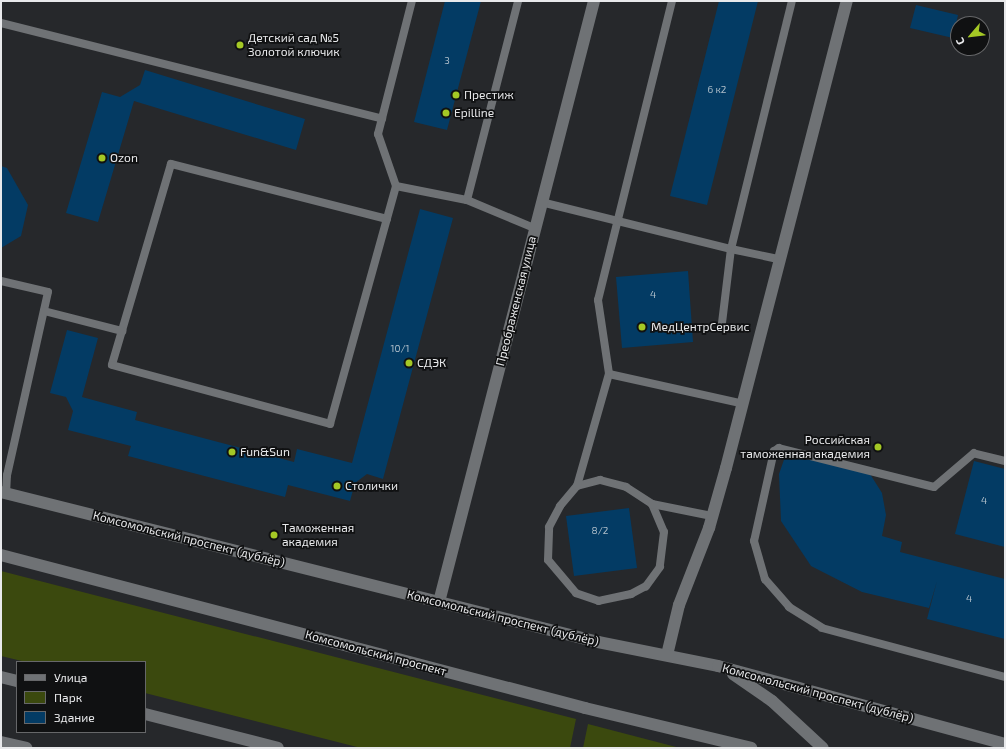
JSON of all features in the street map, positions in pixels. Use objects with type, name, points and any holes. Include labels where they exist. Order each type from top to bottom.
[{"type":"street","name":"Преображенская улица","points":[[440,602],[534,228],[594,1]]},
{"type":"street","points":[[667,655],[679,605],[712,516],[744,404],[778,259],[847,1]]},
{"type":"street","name":"Комсомольский проспект (дублёр)","points":[[3,492],[598,642],[718,666],[1005,744]]},
{"type":"street","name":"Комсомольский проспект","points":[[1,555],[584,708],[751,748]]},
{"type":"street","points":[[718,666],[772,701],[823,748]]},
{"type":"street","points":[[1,677],[16,681]]},
{"type":"street","points":[[146,714],[278,748]]},
{"type":"street","points":[[1,742],[26,748]]},
{"type":"lane","points":[[387,219],[171,164],[112,365],[330,424],[387,219],[396,186],[378,134],[412,1]]},
{"type":"lane","points":[[467,200],[518,1]]},
{"type":"lane","points":[[652,504],[664,532],[660,567],[646,586],[631,594],[599,601],[576,593],[548,560],[549,527],[560,506],[577,486],[609,374],[598,300],[616,221],[672,1]]},
{"type":"lane","points":[[722,323],[731,249],[792,1]]},
{"type":"lane","points":[[1,23],[382,119]]},
{"type":"lane","points":[[396,186],[467,200],[534,228]]},
{"type":"lane","points":[[541,202],[731,249],[778,259]]},
{"type":"lane","points":[[1,281],[48,292],[3,492]]},
{"type":"lane","points":[[44,311],[122,331]]},
{"type":"lane","points":[[609,374],[744,404]]},
{"type":"lane","points":[[1005,461],[974,453],[934,487],[779,448],[774,451],[754,541],[765,579],[789,607],[822,628],[1005,677]]},
{"type":"lane","points":[[577,486],[600,480],[626,487],[652,504],[712,516]]},
{"type":"green space","points":[[1,571],[576,719],[570,748],[361,748],[146,693],[146,661],[22,661],[1,656]]},
{"type":"green space","points":[[588,724],[680,748],[583,748]]},
{"type":"building","points":[[445,1],[481,1],[447,130],[414,122]]},
{"type":"building","points":[[719,1],[758,1],[707,205],[670,196]]},
{"type":"building","points":[[916,5],[958,15],[950,16],[950,37],[910,28]]},
{"type":"building","points":[[145,70],[305,119],[296,150],[134,101],[98,222],[66,213],[102,92],[120,97],[140,85]]},
{"type":"building","points":[[1,166],[7,168],[28,205],[21,236],[1,248]]},
{"type":"building","points":[[420,209],[453,218],[383,479],[367,474],[355,483],[350,501],[288,485],[285,497],[128,456],[131,446],[68,430],[73,411],[66,397],[50,393],[67,330],[98,338],[82,397],[137,412],[135,420],[294,462],[297,449],[352,463]]},
{"type":"building","points":[[688,271],[693,342],[622,348],[616,277]]},
{"type":"building","points":[[786,454],[870,474],[882,493],[886,515],[882,536],[902,542],[900,552],[1005,579],[1005,639],[927,619],[937,581],[929,608],[862,592],[811,566],[781,521],[779,474]]},
{"type":"building","points":[[974,461],[1005,469],[1005,547],[955,534]]},
{"type":"building","points":[[629,508],[637,568],[574,576],[566,516]]},
{"type":"place","name":"Детский сад №5 Золотой ключик","points":[[240,45]]},
{"type":"place","name":"Престиж","points":[[456,95]]},
{"type":"place","name":"Epilline","points":[[446,113]]},
{"type":"place","name":"Ozon","points":[[102,158]]},
{"type":"place","name":"МедЦентрСервис","points":[[642,327]]},
{"type":"place","name":"СДЭК","points":[[409,363]]},
{"type":"place","name":"Российская таможенная академия","points":[[878,447]]},
{"type":"place","name":"Fun&Sun","points":[[232,452]]},
{"type":"place","name":"Столички","points":[[337,486]]},
{"type":"place","name":"Таможенная академия","points":[[274,535]]}]
